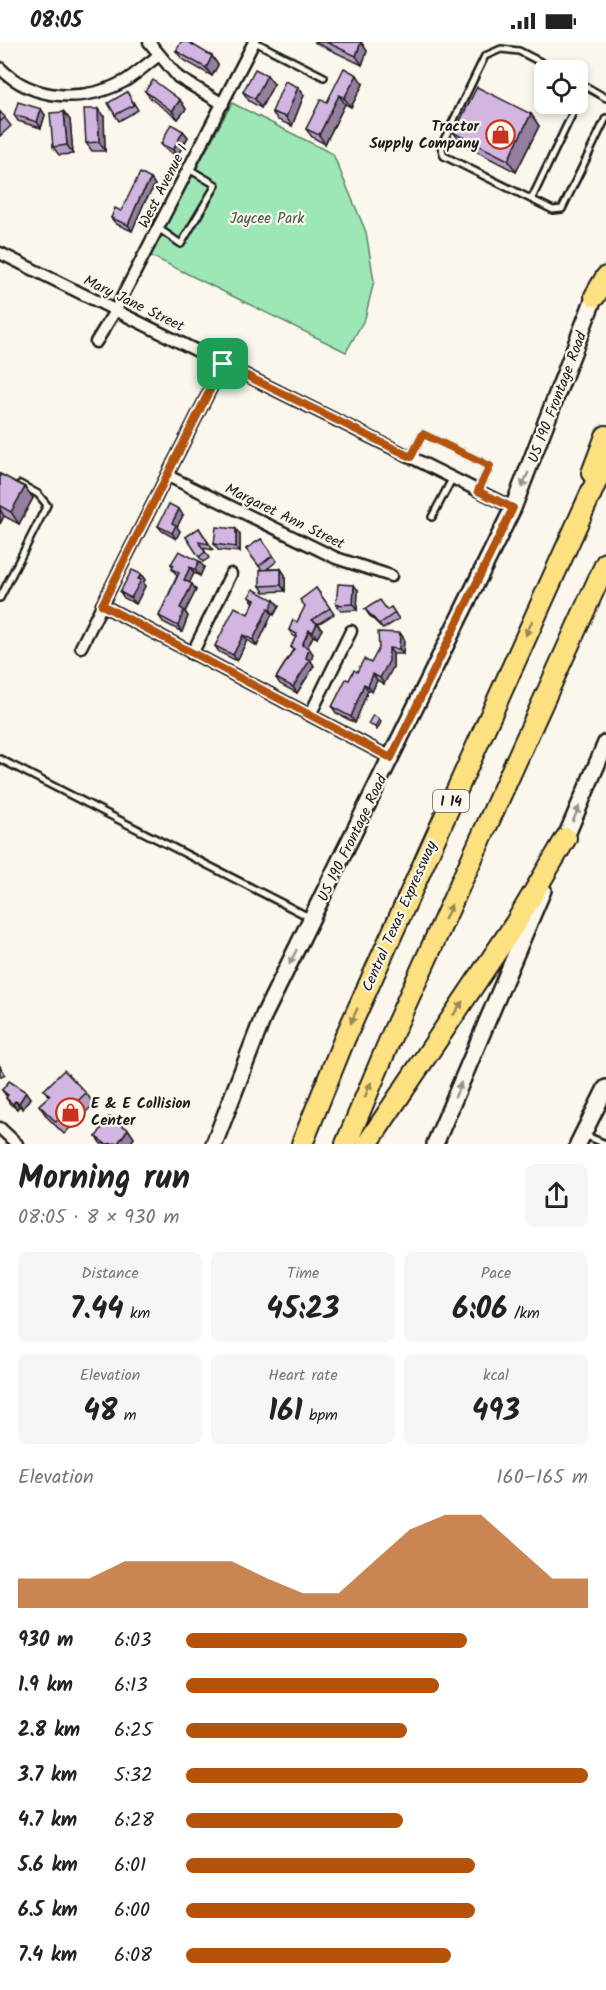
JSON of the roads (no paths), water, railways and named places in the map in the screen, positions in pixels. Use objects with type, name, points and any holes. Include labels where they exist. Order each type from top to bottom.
[{"type":"highway","points":[[595,296],[606,277]]},
{"type":"highway","points":[[543,597],[606,436]]},
{"type":"highway","name":"Central Texas Expressway","points":[[302,1144],[344,1040],[606,460]]},
{"type":"highway","points":[[346,1144],[394,1030],[606,563]]},
{"type":"highway","points":[[367,1144],[515,924],[566,838]]},
{"type":"main road","name":"US 190 Frontage Road","points":[[214,1144],[264,1015],[513,508],[606,268]]},
{"type":"main road","points":[[435,1144],[606,743]]},
{"type":"main road","points":[[580,1139],[605,1094]]},
{"type":"street","points":[[149,42],[158,56],[178,77],[223,104]]},
{"type":"street","name":"West Avenue I","points":[[96,342],[116,311],[254,42]]},
{"type":"street","points":[[0,69],[29,88],[63,97],[80,95],[124,81],[158,56]]},
{"type":"street","name":"Mary Jane Street","points":[[0,254],[513,508]]},
{"type":"street","points":[[81,647],[223,364]]},
{"type":"street","name":"Margaret Ann Street","points":[[168,476],[344,561],[391,576]]},
{"type":"street","points":[[192,654],[231,574]]},
{"type":"street","points":[[102,605],[391,758]]},
{"type":"street","points":[[310,715],[351,631]]},
{"type":"street","points":[[0,1128],[17,1144]]},
{"type":"lane","points":[[254,42],[324,78]]},
{"type":"lane","points":[[536,60],[519,51],[501,49],[485,56],[441,146],[444,156],[553,210],[562,209],[606,118]]},
{"type":"lane","points":[[588,89],[606,98]]},
{"type":"lane","points":[[532,198],[572,114]]},
{"type":"lane","points":[[158,228],[182,244],[216,185],[189,168]]},
{"type":"lane","points":[[411,457],[423,434],[490,466],[478,491]]},
{"type":"lane","points":[[432,517],[452,478]]},
{"type":"lane","points":[[0,598],[47,505],[38,494],[10,479]]},
{"type":"lane","points":[[0,759],[312,919]]},
{"type":"lane","points":[[580,1139],[606,1144]]},
{"type":"place","name":"Tractor Supply Company","points":[[500,135]]},
{"type":"place","name":"E & E Collision Center","points":[[70,1112]]},
{"type":"park label","name":"Jaycee Park","points":[[267,218]]}]
